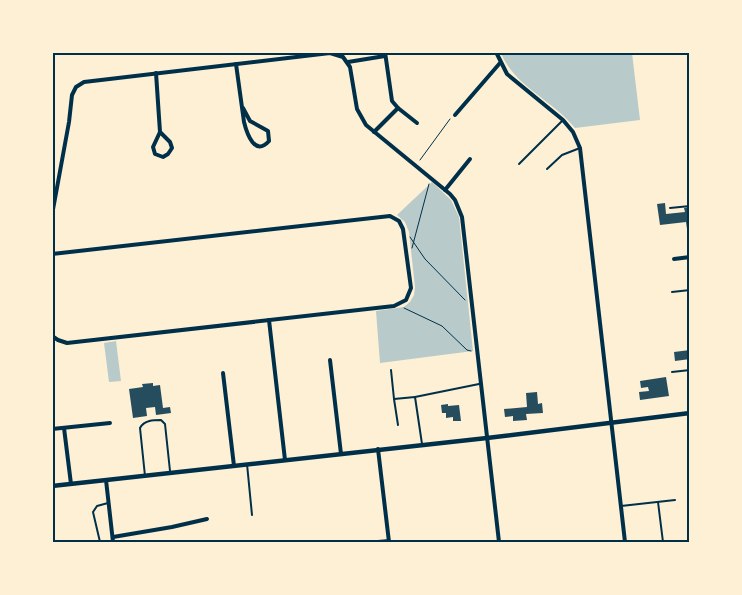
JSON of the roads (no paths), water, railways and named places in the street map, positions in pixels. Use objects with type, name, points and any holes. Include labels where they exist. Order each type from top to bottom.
[{"type":"street","points":[[496,52],[500,63],[513,80],[563,120],[573,132],[580,148],[625,542]]},
{"type":"street","points":[[52,215],[72,95],[76,87],[84,82],[330,54],[343,56],[350,67],[357,109],[366,125],[445,190],[455,200],[462,217],[498,542]]},
{"type":"street","points":[[348,62],[385,54],[390,96],[393,104],[417,123]]},
{"type":"street","points":[[455,115],[500,63]]},
{"type":"street","points":[[236,64],[246,130],[252,142],[258,146],[268,143],[270,137],[268,132],[250,121],[243,108]]},
{"type":"street","points":[[156,73],[160,132],[153,147],[155,154],[162,157],[168,154],[172,148],[170,142],[160,132]]},
{"type":"street","points":[[374,132],[398,108]]},
{"type":"street","points":[[445,190],[470,159]]},
{"type":"street","points":[[52,254],[387,216],[401,223],[403,229],[411,291],[406,300],[398,305],[67,343],[52,336]]},
{"type":"street","points":[[674,259],[690,257]]},
{"type":"street","points":[[269,320],[285,460]]},
{"type":"street","points":[[330,360],[341,454]]},
{"type":"street","points":[[223,373],[234,466]]},
{"type":"street","points":[[52,486],[487,438],[690,413]]},
{"type":"street","points":[[52,429],[110,423]]},
{"type":"street","points":[[64,428],[71,484]]},
{"type":"street","points":[[378,449],[389,542],[378,542]]},
{"type":"street","points":[[106,480],[113,540],[207,519]]},
{"type":"lane","points":[[519,164],[563,120]]},
{"type":"lane","points":[[548,169],[562,156],[580,148]]},
{"type":"lane","points":[[670,208],[690,206]]},
{"type":"lane","points":[[672,292],[690,290]]},
{"type":"lane","points":[[391,370],[398,425]]},
{"type":"lane","points":[[672,372],[690,370]]},
{"type":"lane","points":[[394,399],[415,397],[480,384]]},
{"type":"lane","points":[[415,397],[422,444]]},
{"type":"lane","points":[[145,476],[141,426],[147,422],[159,420],[162,420],[165,424],[170,473]]},
{"type":"lane","points":[[247,464],[252,515]]},
{"type":"lane","points":[[621,506],[675,500]]},
{"type":"lane","points":[[658,502],[663,542]]},
{"type":"lane","points":[[100,542],[93,512],[96,506],[108,503]]}]
